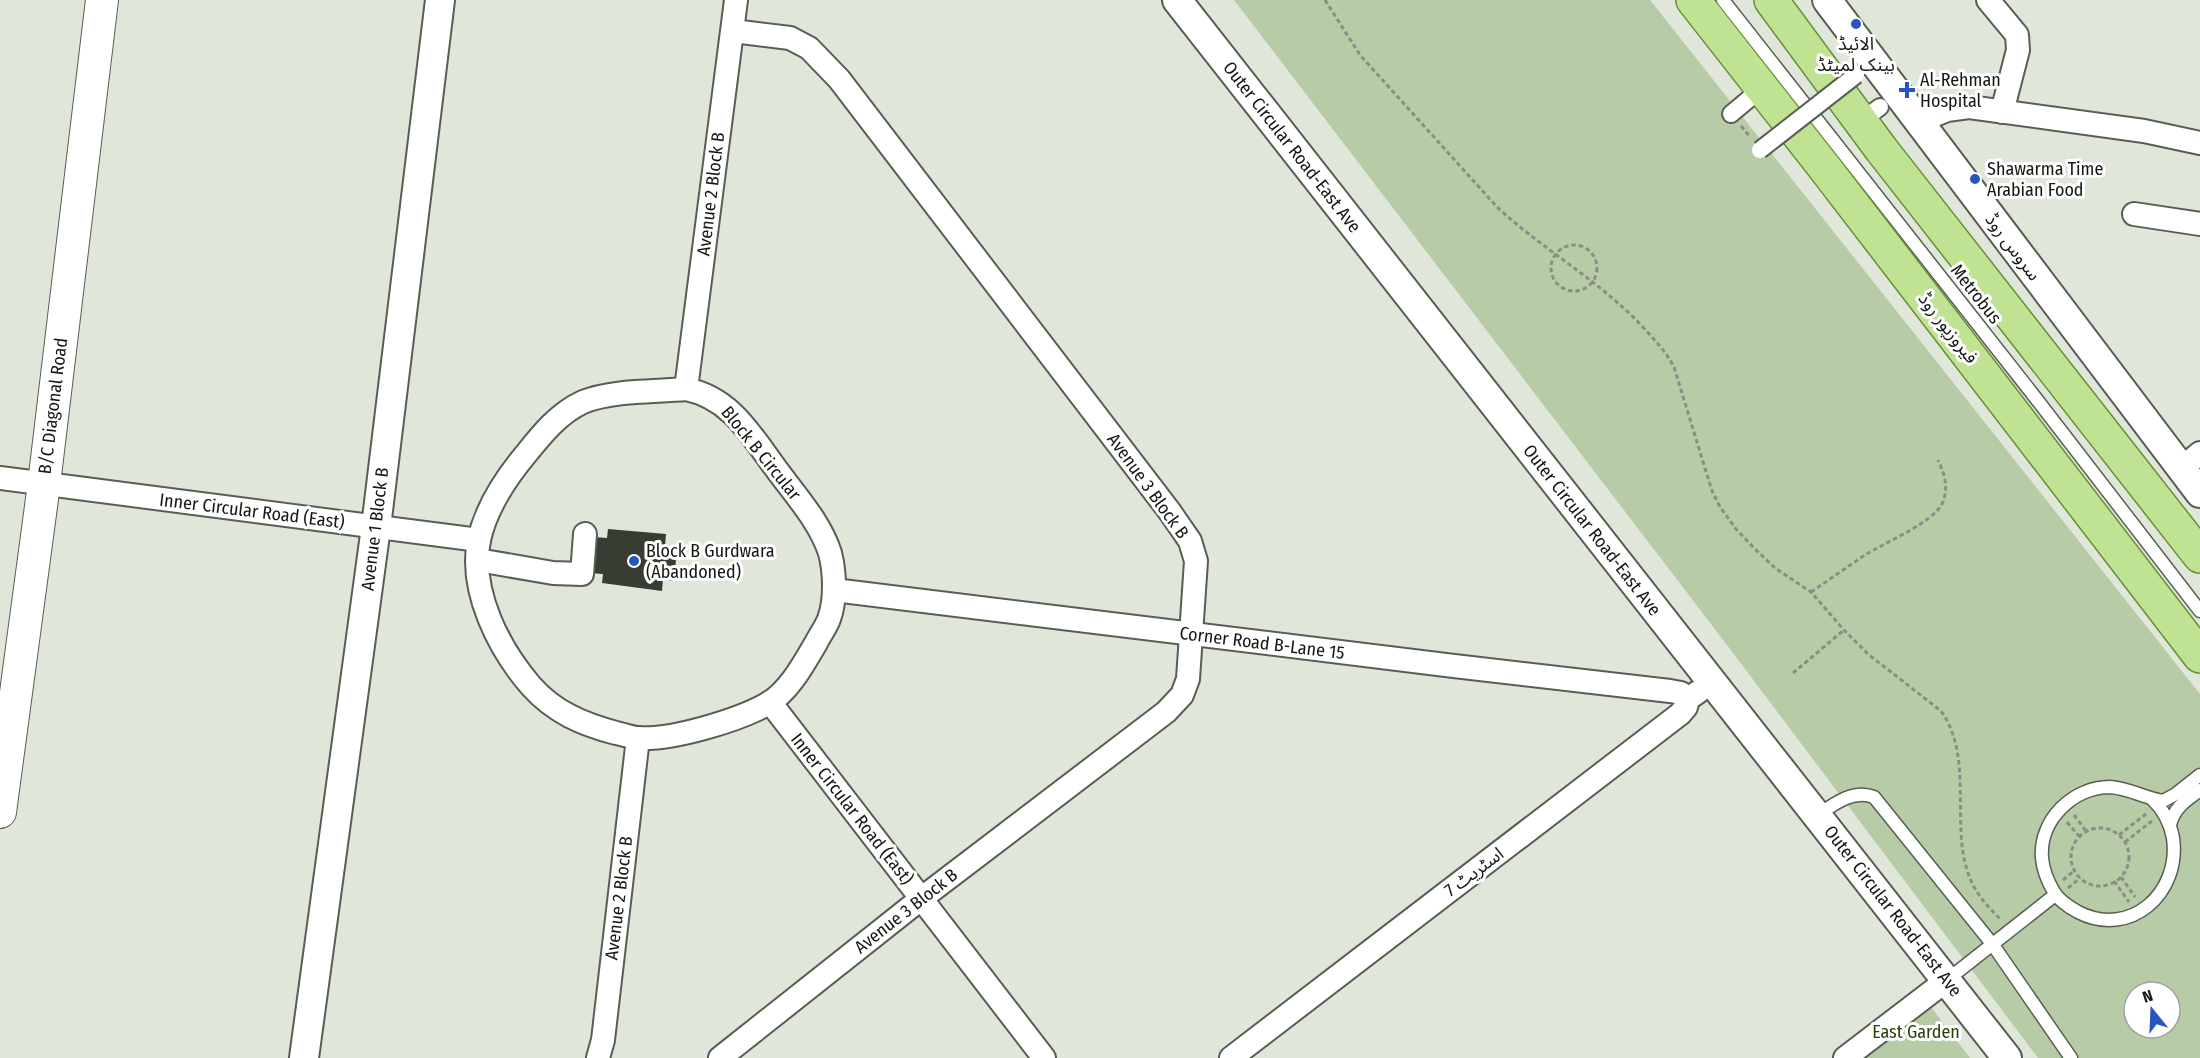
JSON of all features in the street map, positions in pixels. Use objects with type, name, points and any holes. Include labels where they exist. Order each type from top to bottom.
[{"type":"main road","name":"B/C Diagonal Road","points":[[0,665],[82,0]]},
{"type":"main road","name":"B/C Diagonal Road","points":[[0,812],[23,481],[102,0]]},
{"type":"main road","name":"فیروزپور روڈ","points":[[1693,0],[2200,656]]},
{"type":"main road","points":[[1771,0],[1870,114],[2200,556]]},
{"type":"street","name":"Avenue 1 Block B","points":[[304,1058],[376,527],[440,0]]},
{"type":"street","name":"Avenue 2 Block B","points":[[686,389],[736,0]]},
{"type":"street","name":"Outer Circular Road-East Ave","points":[[1177,0],[2007,1058]]},
{"type":"street","name":"سروس روڈ","points":[[1827,0],[1918,122],[2190,461],[2200,493]]},
{"type":"street","points":[[1988,0],[2017,35],[2018,50],[2002,112]]},
{"type":"street","name":"Avenue 3 Block B","points":[[720,1058],[922,898],[1166,712],[1182,695],[1188,679],[1196,561],[1190,541],[1170,513],[839,79],[809,48],[790,38],[733,31]]},
{"type":"street","points":[[1760,150],[1856,75]]},
{"type":"street","points":[[1731,114],[1762,88]]},
{"type":"street","points":[[1918,122],[1947,110],[1969,107],[2144,130],[2200,143]]},
{"type":"street","points":[[2134,214],[2200,224]]},
{"type":"street","name":"Block B Circular","points":[[686,389],[713,397],[729,407],[771,461],[821,530],[831,556],[834,590],[829,618],[809,654],[787,687],[770,702],[737,717],[699,729],[638,738],[593,727],[565,715],[537,693],[515,668],[486,612],[480,590],[479,550],[495,498],[516,466],[562,414],[582,403],[602,396],[686,389]]},
{"type":"street","name":"Inner Circular Road (East)","points":[[23,481],[376,527],[479,550],[553,573],[582,574],[585,534]]},
{"type":"street","name":"Corner Road B-Lane 15","points":[[834,590],[1670,691],[1681,693],[1688,699]]},
{"type":"street","name":"اسٹریٹ 7","points":[[1231,1058],[1680,714],[1686,707],[1688,699],[1711,683]]},
{"type":"street","name":"Inner Circular Road (East)","points":[[770,702],[1044,1058]]},
{"type":"street","name":"Avenue 2 Block B","points":[[598,1058],[603,1041],[638,738]]},
{"type":"street","points":[[1845,1058],[1947,980]]},
{"type":"lane","name":"Metrobus","points":[[1723,0],[2200,611]]},
{"type":"lane","points":[[2158,805],[2200,775]]},
{"type":"lane","points":[[2110,787],[2132,791],[2158,805],[2170,825],[2175,853],[2173,869],[2158,897],[2140,911],[2116,919],[2100,919],[2070,908],[2055,895],[2046,878],[2042,857],[2044,836],[2054,816],[2069,800],[2089,790],[2110,787]]},
{"type":"lane","points":[[2170,825],[2172,815],[2179,806],[2200,790]]},
{"type":"lane","points":[[1818,815],[1838,801],[1864,793],[1874,797],[1993,945],[2071,1058]]},
{"type":"lane","points":[[1947,980],[2055,895]]},
{"type":"path","points":[[1325,0],[1360,55],[1469,177],[1520,228],[1618,301],[1667,354],[1674,367],[1704,468],[1720,507],[1736,529],[1775,568],[1811,592],[1868,654],[1941,711],[1948,721],[1957,747],[1963,841],[1970,878],[1988,907],[2012,930]]},
{"type":"path","points":[[1731,114],[1760,150]]},
{"type":"path","points":[[1568,245],[1585,246],[1596,258],[1597,274],[1593,282],[1580,291],[1563,289],[1552,277],[1550,269],[1555,254],[1568,245]]},
{"type":"path","points":[[1811,592],[1866,555],[1924,521],[1941,506],[1947,491],[1944,472],[1938,460]]},
{"type":"path","points":[[1793,673],[1844,630]]},
{"type":"path","points":[[2119,835],[2158,805]]},
{"type":"path","points":[[2125,842],[2158,805]]},
{"type":"path","points":[[2100,828],[2119,835],[2125,842],[2129,856],[2121,877],[2100,885],[2086,882],[2075,871],[2071,856],[2075,842],[2086,831],[2100,828]]},
{"type":"path","points":[[2121,877],[2140,911]]},
{"type":"path","points":[[2114,881],[2140,911]]},
{"type":"green space","points":[[1234,0],[1650,0],[2200,694],[2200,1058],[2038,1058],[1727,645]]},
{"type":"green space","name":"East Garden","points":[[1921,994],[1970,1058],[1843,1058]]},
{"type":"building","name":"Block B Gurdwara (Abandoned)","points":[[608,529],[666,534],[665,547],[677,548],[674,581],[663,579],[662,591],[602,583],[603,574],[590,573],[594,537],[607,538]]},
{"type":"place","name":"الائیڈ بینک لمیٹڈ","points":[[1856,24]]},
{"type":"place","name":"Al-Rehman Hospital","points":[[1907,90]]},
{"type":"place","name":"Shawarma Time Arabian Food","points":[[1975,179]]},
{"type":"place","name":"Block B Gurdwara (Abandoned)","points":[[634,561]]}]
